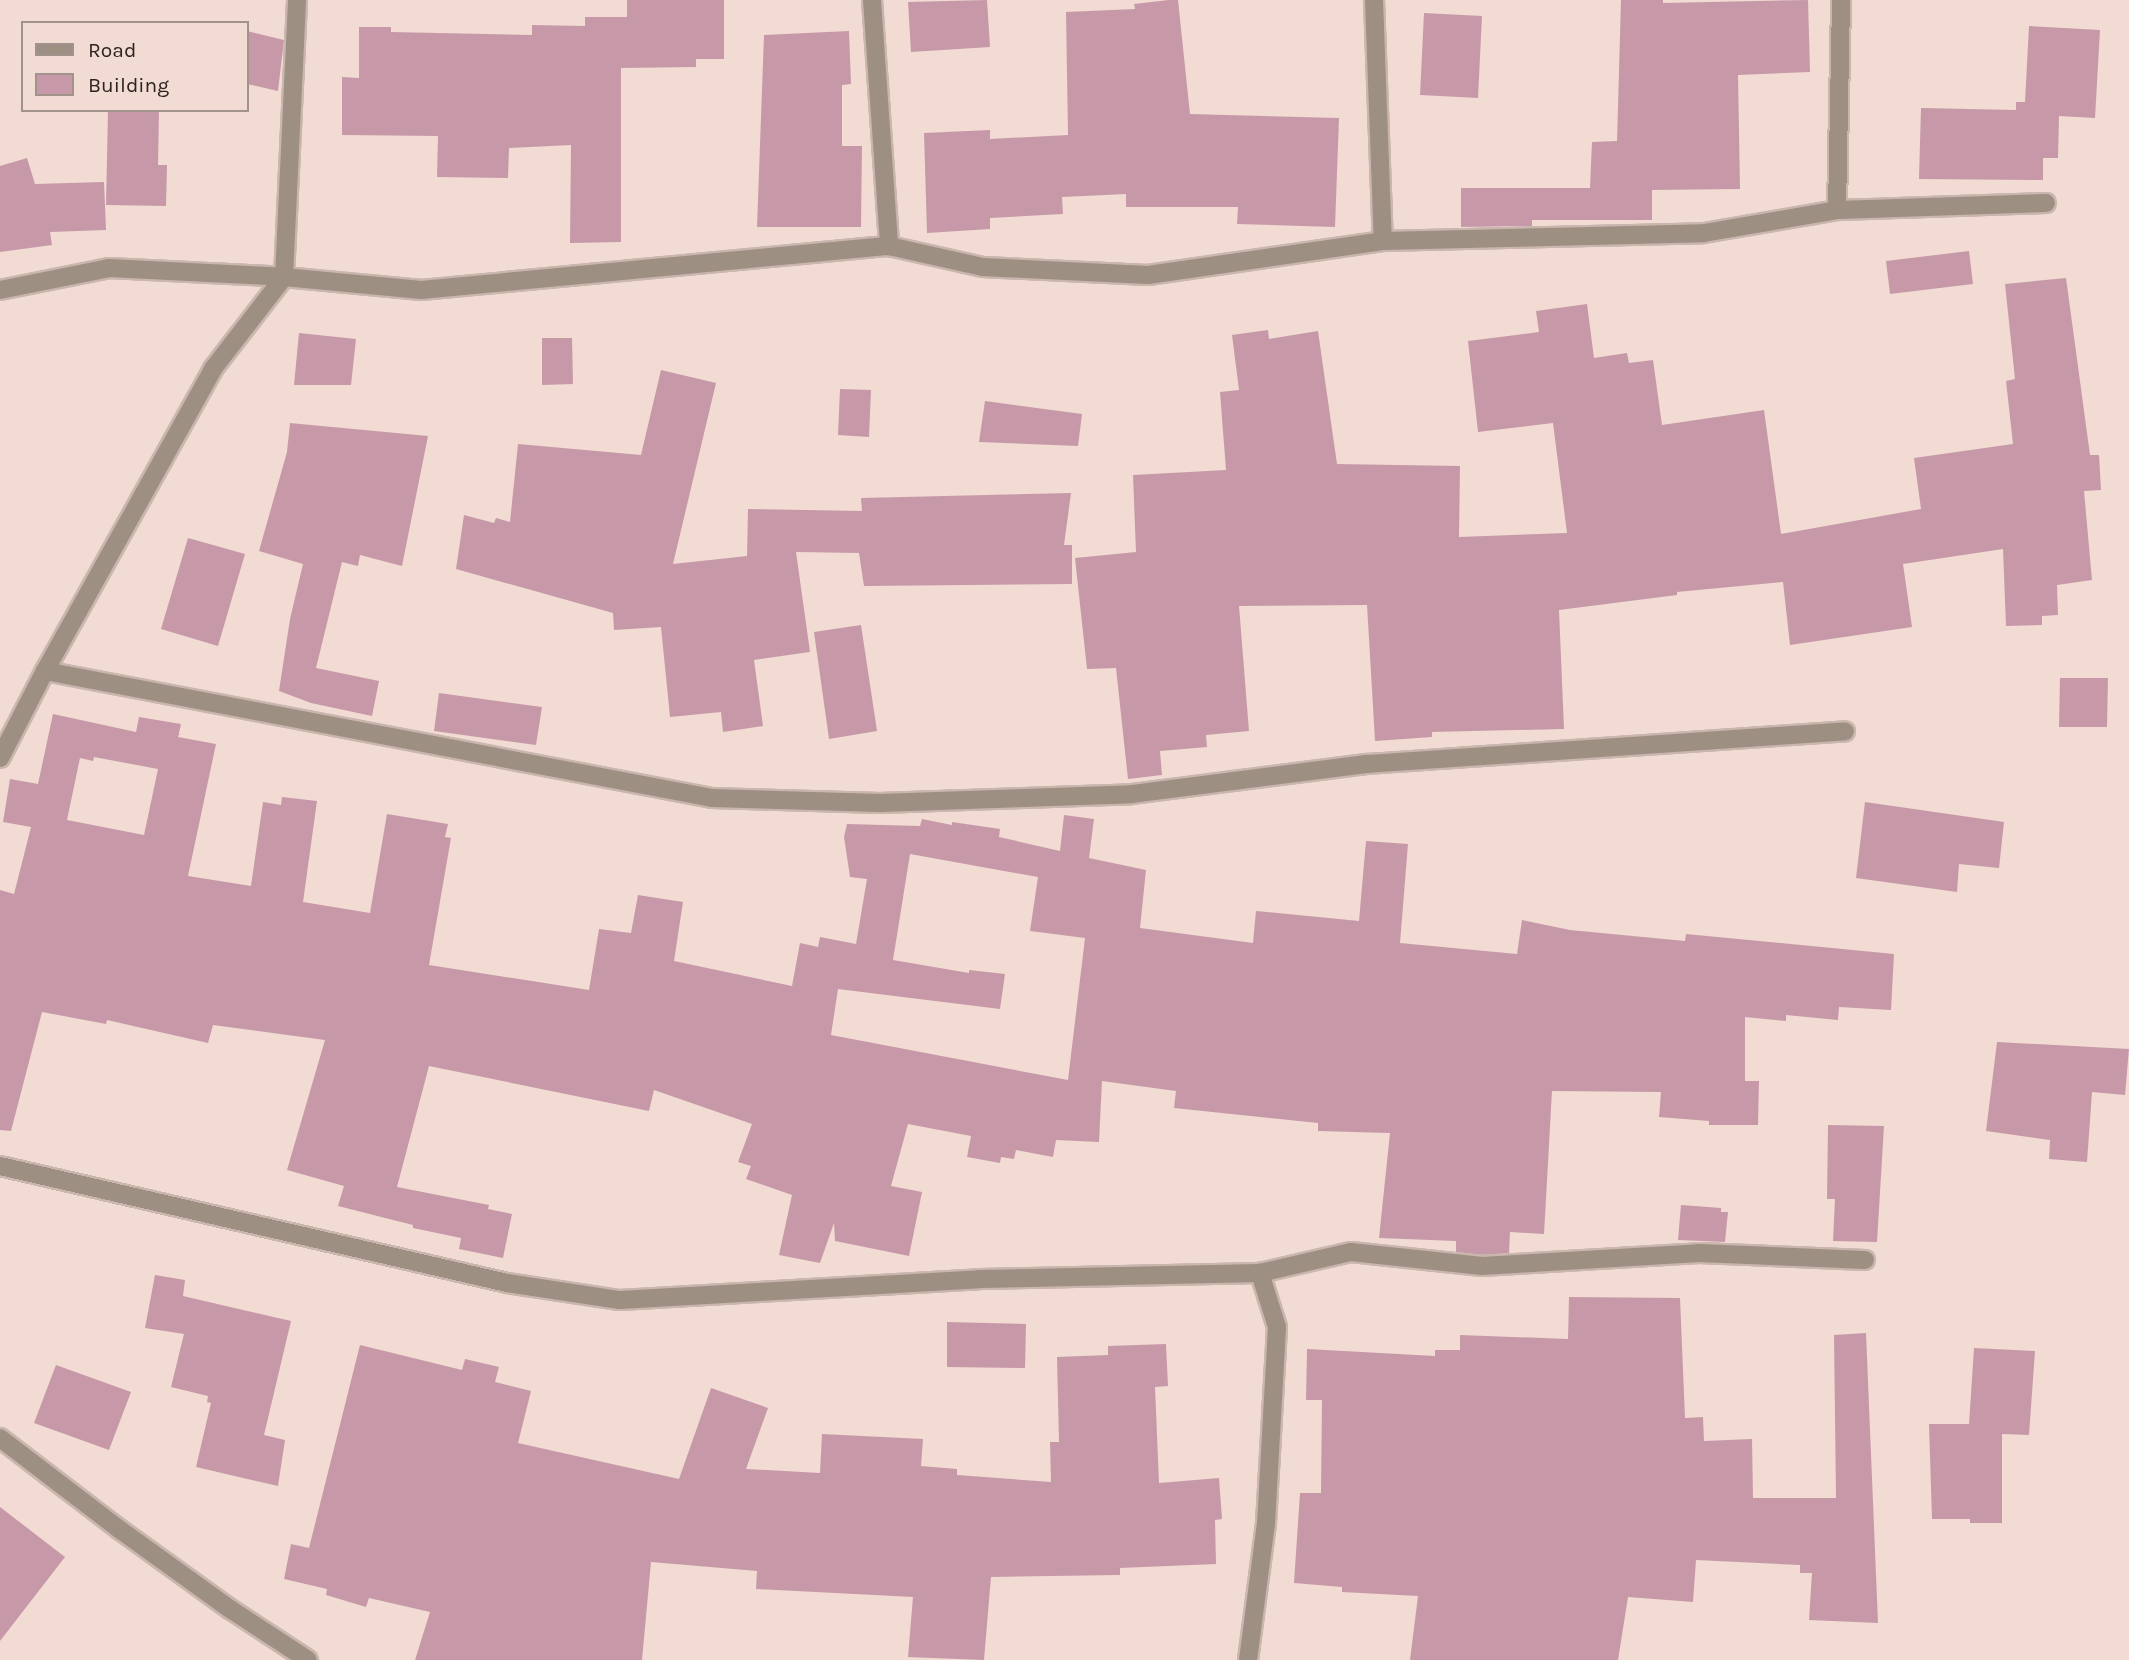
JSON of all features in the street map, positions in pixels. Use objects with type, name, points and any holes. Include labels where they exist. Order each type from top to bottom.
[{"type":"street","points":[[0,758],[45,671],[214,369],[284,277],[297,0]]},
{"type":"street","points":[[872,0],[889,246]]},
{"type":"street","points":[[1374,0],[1382,241]]},
{"type":"street","points":[[1837,210],[1841,0]]},
{"type":"street","points":[[0,290],[109,268],[284,277],[421,290],[889,246],[983,268],[1148,275],[1382,241],[1703,233],[1837,210],[2046,203]]},
{"type":"street","points":[[45,671],[712,798],[880,803],[1132,794],[1367,764],[1845,731]]},
{"type":"street","points":[[0,1166],[507,1283],[620,1300],[979,1279],[1261,1273],[1351,1252],[1482,1266],[1699,1253],[1866,1260]]},
{"type":"street","points":[[1248,1660],[1266,1524],[1277,1327],[1261,1273]]},
{"type":"street","points":[[0,1438],[119,1530],[230,1609],[308,1660]]},
{"type":"building","points":[[627,0],[724,0],[724,59],[696,59],[696,67],[621,68],[621,242],[570,243],[571,145],[509,148],[508,178],[437,177],[438,136],[342,135],[342,77],[359,78],[359,27],[391,27],[391,32],[532,35],[532,25],[585,26],[585,17],[627,17]]},
{"type":"building","points":[[987,0],[990,47],[911,52],[908,2]]},
{"type":"building","points":[[1178,0],[1190,114],[1339,118],[1335,227],[1237,224],[1238,207],[1126,207],[1126,194],[1062,197],[1063,214],[990,218],[990,229],[927,233],[924,133],[990,130],[990,139],[1068,135],[1066,12],[1135,9],[1134,4]]},
{"type":"building","points":[[1621,0],[1663,0],[1663,3],[1808,0],[1810,72],[1738,75],[1740,189],[1652,190],[1652,220],[1532,220],[1532,226],[1461,227],[1461,188],[1590,188],[1592,142],[1617,141]]},
{"type":"building","points":[[1424,13],[1482,16],[1478,98],[1420,95]]},
{"type":"building","points":[[2029,26],[2100,30],[2095,118],[2059,116],[2058,158],[2043,158],[2043,180],[1919,179],[1921,108],[2016,110],[2016,102],[2025,102]]},
{"type":"building","points":[[248,31],[284,40],[278,91],[248,84]]},
{"type":"building","points":[[849,31],[851,84],[842,85],[842,146],[862,146],[861,227],[757,227],[764,35]]},
{"type":"building","points":[[108,112],[159,112],[158,165],[167,165],[166,206],[106,205]]},
{"type":"building","points":[[27,158],[35,184],[104,182],[106,230],[50,232],[52,245],[0,252],[0,166]]},
{"type":"building","points":[[1969,251],[1973,284],[1890,294],[1886,261]]},
{"type":"building","points":[[2066,278],[2090,455],[2099,455],[2101,490],[2084,491],[2092,580],[2057,585],[2058,615],[2042,616],[2042,625],[2006,626],[2003,549],[1903,564],[1912,627],[1790,645],[1783,582],[1677,592],[1677,595],[1559,610],[1564,729],[1432,732],[1432,737],[1375,741],[1367,605],[1239,606],[1249,731],[1206,735],[1207,747],[1160,751],[1162,775],[1128,779],[1116,668],[1087,669],[1075,558],[1136,552],[1133,475],[1226,470],[1220,392],[1239,390],[1232,335],[1268,330],[1269,339],[1318,331],[1337,464],[1460,466],[1459,537],[1567,533],[1553,423],[1478,432],[1468,341],[1539,332],[1536,311],[1587,304],[1594,358],[1627,353],[1629,363],[1653,360],[1662,425],[1764,410],[1781,534],[1921,509],[1914,458],[2013,444],[2006,381],[2015,379],[2005,284]]},
{"type":"building","points":[[299,333],[356,339],[351,385],[294,385]]},
{"type":"building","points":[[542,338],[572,338],[573,384],[542,385]]},
{"type":"building","points":[[661,370],[716,383],[673,564],[747,556],[748,509],[862,511],[861,498],[1071,493],[1064,545],[1072,545],[1072,584],[864,586],[859,553],[796,552],[810,652],[754,660],[763,726],[723,732],[721,712],[670,717],[661,627],[614,630],[613,613],[456,569],[464,515],[494,523],[496,518],[510,522],[518,444],[641,455]]},
{"type":"building","points":[[840,389],[871,390],[869,437],[838,435]]},
{"type":"building","points":[[985,401],[1082,414],[1078,446],[979,442]]},
{"type":"building","points":[[290,423],[428,436],[402,566],[360,555],[358,566],[342,562],[316,668],[379,681],[372,716],[311,703],[279,691],[290,619],[303,564],[259,551],[287,452]]},
{"type":"building","points":[[188,538],[245,554],[218,646],[161,629]]},
{"type":"building","points":[[861,625],[877,731],[829,739],[814,632]]},
{"type":"building","points":[[2060,678],[2108,678],[2107,727],[2059,727]]},
{"type":"building","points":[[439,693],[542,707],[536,745],[434,731]]},
{"type":"building","points":[[53,714],[136,732],[139,717],[181,724],[178,737],[216,744],[188,876],[251,886],[263,802],[281,805],[282,797],[317,801],[303,902],[370,913],[387,814],[448,824],[445,837],[451,838],[429,965],[589,990],[599,929],[631,933],[638,895],[683,902],[674,961],[792,986],[800,943],[818,947],[820,937],[856,944],[867,879],[850,877],[844,837],[847,824],[920,826],[922,819],[952,825],[952,822],[1000,829],[999,837],[1060,851],[1064,815],[1094,819],[1089,858],[1146,870],[1140,928],[1253,943],[1256,911],[1359,921],[1366,841],[1408,844],[1400,943],[1517,954],[1522,920],[1570,930],[1685,941],[1686,934],[1894,954],[1891,1010],[1839,1007],[1838,1020],[1786,1015],[1786,1021],[1745,1017],[1745,1081],[1759,1081],[1758,1125],[1709,1125],[1709,1121],[1659,1117],[1661,1092],[1552,1091],[1544,1234],[1510,1232],[1509,1253],[1482,1255],[1456,1252],[1456,1241],[1379,1238],[1390,1133],[1318,1131],[1318,1123],[1174,1108],[1176,1091],[1102,1081],[1099,1142],[1056,1140],[1053,1157],[1016,1150],[1014,1159],[1001,1157],[1000,1163],[967,1157],[971,1136],[908,1124],[891,1186],[922,1192],[909,1256],[835,1241],[834,1223],[820,1263],[779,1255],[792,1195],[746,1179],[751,1166],[738,1162],[752,1124],[654,1090],[649,1111],[429,1066],[397,1187],[489,1205],[488,1209],[512,1214],[503,1258],[459,1249],[461,1238],[413,1228],[413,1225],[338,1206],[344,1186],[287,1170],[325,1040],[213,1025],[208,1043],[107,1020],[106,1024],[42,1012],[11,1131],[0,1130],[0,890],[14,894],[31,827],[3,822],[10,779],[38,784]],"holes":[[[94,757],[158,769],[144,835],[67,820],[80,758],[93,761]],[[910,854],[1038,877],[1030,931],[1085,938],[1068,1080],[831,1035],[838,989],[1000,1009],[1005,974],[969,970],[969,973],[893,960]]]},
{"type":"building","points":[[1865,802],[2004,822],[1999,868],[1959,864],[1957,892],[1856,878]]},
{"type":"building","points":[[1997,1042],[2129,1049],[2125,1095],[2092,1092],[2087,1162],[2049,1159],[2050,1140],[1986,1131]]},
{"type":"building","points":[[1828,1125],[1884,1126],[1877,1242],[1833,1241],[1835,1199],[1827,1199]]},
{"type":"building","points":[[1681,1205],[1721,1208],[1721,1212],[1728,1212],[1725,1242],[1678,1240]]},
{"type":"building","points":[[155,1275],[185,1280],[183,1296],[291,1321],[264,1435],[285,1440],[278,1486],[196,1467],[211,1403],[207,1402],[208,1396],[171,1387],[184,1334],[145,1328]]},
{"type":"building","points":[[1569,1297],[1680,1298],[1685,1418],[1703,1417],[1704,1441],[1752,1439],[1753,1498],[1836,1498],[1834,1335],[1866,1333],[1878,1623],[1809,1620],[1812,1573],[1800,1573],[1800,1565],[1696,1560],[1693,1602],[1628,1597],[1618,1660],[1410,1660],[1418,1596],[1342,1592],[1342,1587],[1294,1583],[1300,1493],[1321,1493],[1322,1400],[1306,1400],[1307,1349],[1435,1356],[1435,1350],[1460,1350],[1460,1335],[1568,1339]]},
{"type":"building","points":[[947,1322],[1026,1324],[1025,1368],[947,1367]]},
{"type":"building","points":[[1166,1344],[1168,1386],[1155,1387],[1159,1483],[1219,1478],[1222,1519],[1215,1520],[1216,1564],[1120,1568],[1120,1575],[991,1577],[984,1660],[908,1657],[913,1597],[756,1589],[757,1571],[651,1562],[642,1660],[415,1660],[430,1612],[369,1598],[366,1607],[326,1595],[327,1589],[284,1579],[291,1544],[309,1548],[360,1345],[462,1370],[465,1359],[499,1367],[495,1382],[531,1391],[518,1443],[679,1479],[711,1388],[768,1408],[746,1469],[820,1473],[822,1434],[923,1439],[921,1466],[957,1469],[957,1475],[1051,1482],[1050,1442],[1059,1442],[1057,1357],[1108,1355],[1108,1346]]},
{"type":"building","points":[[1974,1348],[2035,1351],[2029,1435],[2002,1434],[2002,1523],[1970,1523],[1970,1519],[1932,1519],[1929,1424],[1969,1424]]},
{"type":"building","points":[[56,1365],[131,1392],[109,1450],[34,1423]]},
{"type":"building","points":[[0,1507],[65,1557],[0,1641]]}]
